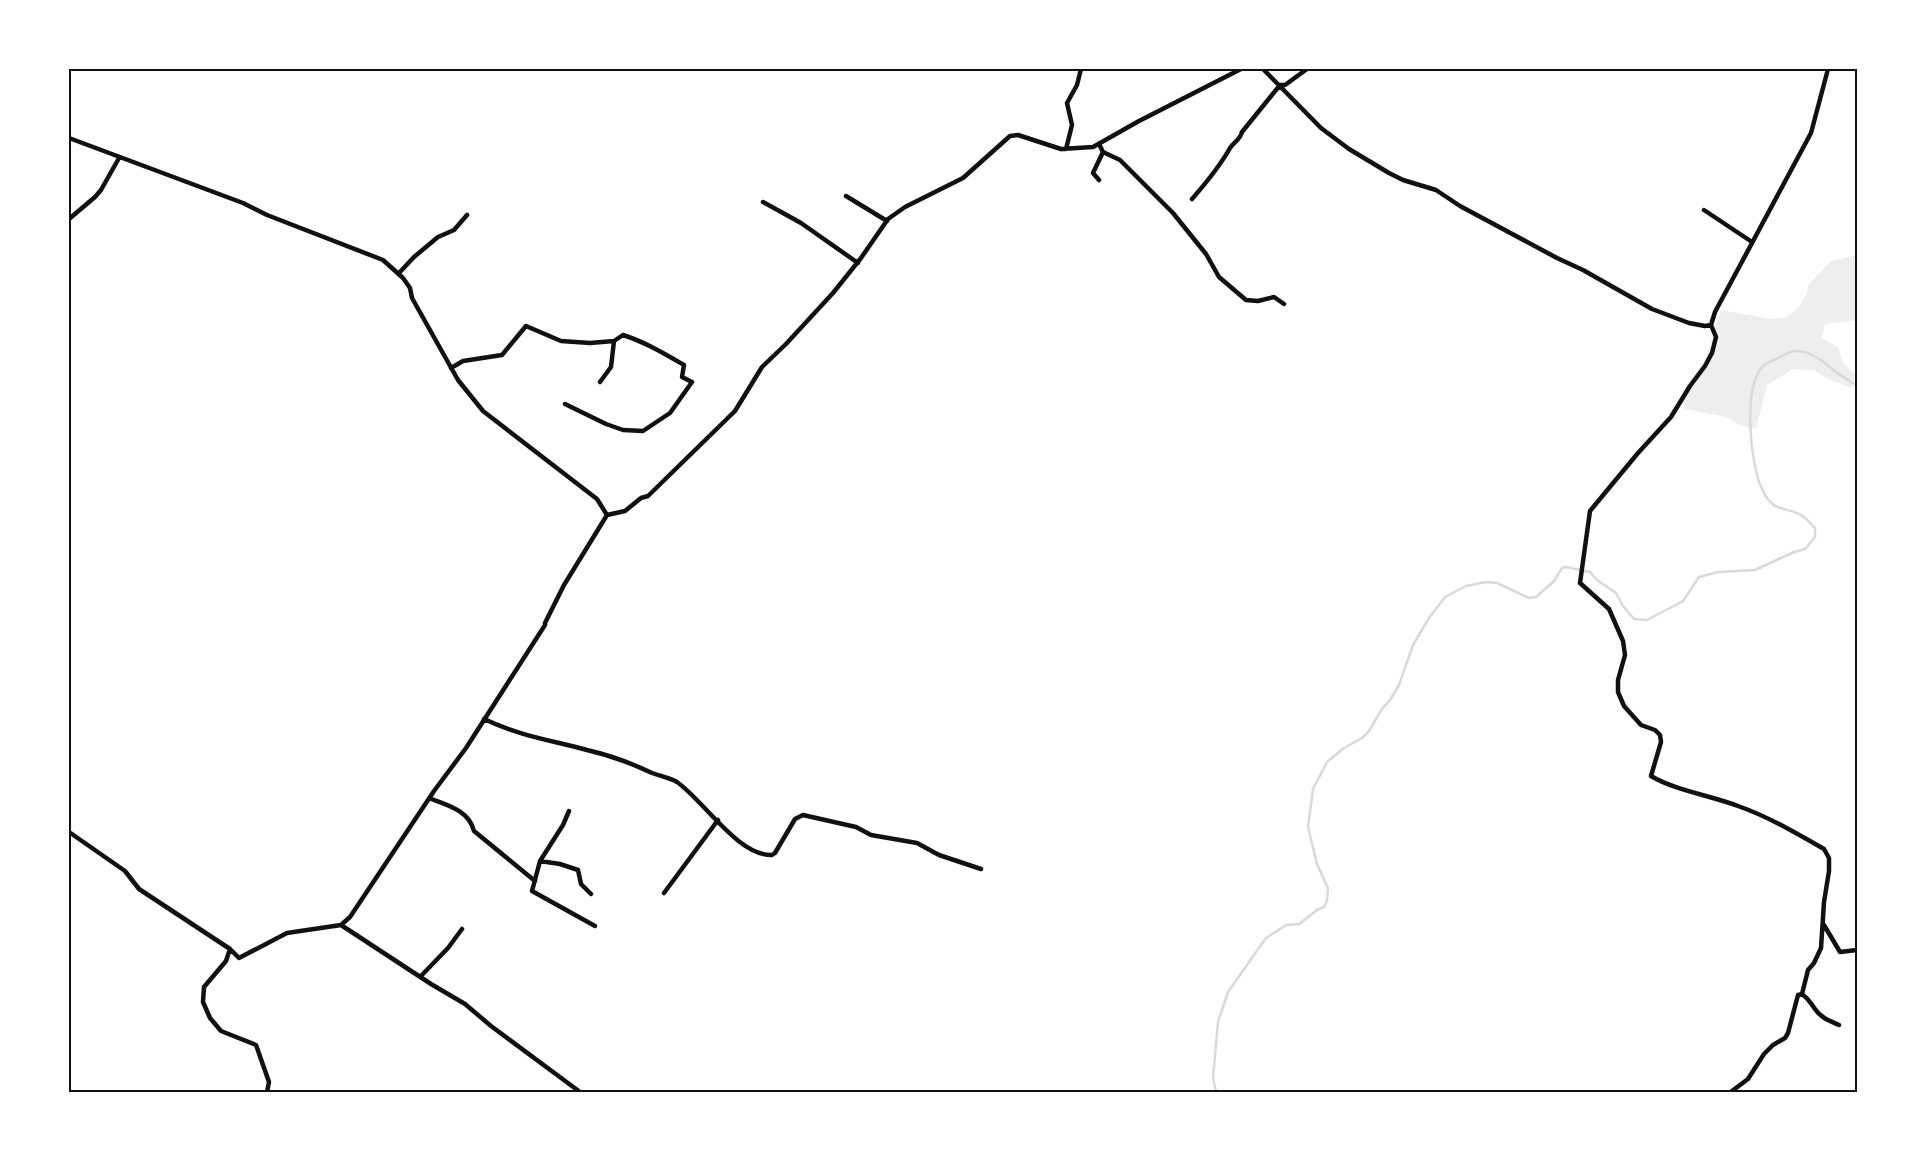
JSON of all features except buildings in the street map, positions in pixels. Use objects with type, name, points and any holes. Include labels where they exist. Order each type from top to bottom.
[{"type":"street","points":[[1066,149],[1072,125],[1067,103],[1077,85],[1081,69]]},
{"type":"street","points":[[69,832],[125,871],[139,889],[230,949],[239,958],[287,933],[341,925],[350,917],[466,748],[545,625],[564,585],[608,514],[625,511],[641,498],[648,496],[735,411],[762,367],[797,332],[858,262],[886,221],[905,208],[963,178],[1010,136],[1018,135],[1066,149],[1098,144],[1241,69]]},
{"type":"street","points":[[1263,69],[1321,128],[1349,149],[1403,180],[1436,190],[1460,206],[1556,258],[1574,265],[1652,309],[1690,323],[1705,326],[1711,324]]},
{"type":"street","points":[[1192,199],[1280,85],[1285,85],[1307,69]]},
{"type":"street","points":[[1732,1092],[1750,1077],[1764,1054],[1787,1035],[1798,995],[1802,994],[1808,970],[1819,953],[1824,923],[1824,902],[1829,858],[1824,849],[1767,817],[1730,803],[1665,784],[1651,776],[1661,742],[1660,735],[1654,730],[1641,725],[1624,706],[1618,692],[1618,680],[1625,655],[1623,641],[1609,609],[1580,585],[1590,511],[1638,453],[1672,418],[1712,353],[1716,337],[1711,324],[1715,312],[1811,133],[1828,69]]},
{"type":"street","points":[[69,138],[361,250],[382,260],[399,273],[410,288],[412,298],[458,380],[483,411],[597,499],[608,514]]},
{"type":"street","points":[[1098,144],[1103,152],[1120,160],[1160,199],[1206,254],[1219,277],[1246,300],[1258,301],[1274,297],[1284,304]]},
{"type":"street","points":[[1099,180],[1093,174],[1103,152]]},
{"type":"street","points":[[69,219],[95,197],[119,158]]},
{"type":"street","points":[[846,196],[886,221]]},
{"type":"street","points":[[763,202],[801,223],[858,262]]},
{"type":"street","points":[[1704,210],[1752,242]]},
{"type":"street","points":[[399,273],[414,257],[438,237],[454,230],[467,215]]},
{"type":"street","points":[[452,368],[463,361],[502,355],[526,326],[562,341],[590,343],[614,341],[623,335],[629,337],[684,365],[682,378],[692,382],[670,413],[643,431],[623,430],[565,404]]},
{"type":"street","points":[[600,382],[611,367],[614,341]]},
{"type":"street","points":[[484,719],[523,736],[588,750],[633,764],[675,781],[746,847],[770,856],[775,853],[795,819],[803,815],[856,827],[871,835],[917,843],[939,855],[981,869]]},
{"type":"street","points":[[430,798],[459,810],[471,821],[474,831],[535,882]]},
{"type":"street","points":[[569,811],[563,825],[540,861],[532,890],[533,893],[595,926]]},
{"type":"street","points":[[664,893],[718,820]]},
{"type":"street","points":[[540,861],[560,864],[578,870],[581,884],[591,894]]},
{"type":"street","points":[[1824,923],[1840,952],[1857,950]]},
{"type":"street","points":[[341,925],[465,1004],[491,1026],[580,1092]]},
{"type":"street","points":[[420,977],[448,948],[462,929]]},
{"type":"street","points":[[230,949],[226,961],[204,987],[203,1002],[210,1018],[221,1031],[256,1045],[268,1082],[267,1092]]},
{"type":"street","points":[[1802,994],[1811,1001],[1819,1015],[1839,1025]]},
{"type":"shaded area","points":[[1857,255],[1857,320],[1825,324],[1821,338],[1838,347],[1843,363],[1855,374],[1852,388],[1828,379],[1814,370],[1793,369],[1767,385],[1756,428],[1740,425],[1726,417],[1686,409],[1680,401],[1687,385],[1703,363],[1721,310],[1770,319],[1787,317],[1797,309],[1806,295],[1809,284],[1831,261]]},
{"type":"waterway","points":[[1216,1092],[1213,1078],[1218,1022],[1228,992],[1266,938],[1286,925],[1299,924],[1324,907],[1327,901],[1328,888],[1317,864],[1308,827],[1313,789],[1327,762],[1369,731],[1399,685],[1413,645],[1429,618],[1445,597],[1466,586],[1486,582],[1497,583],[1529,598],[1536,597],[1554,581],[1562,568],[1566,567],[1590,572],[1597,580],[1616,593],[1623,606],[1634,619],[1647,620],[1683,601],[1699,577],[1718,572],[1755,570],[1805,549],[1815,537],[1815,528],[1801,515],[1779,508],[1770,502],[1758,478],[1754,463],[1750,427],[1752,392],[1756,378],[1765,364],[1791,352],[1801,351],[1817,358],[1857,386]]}]
